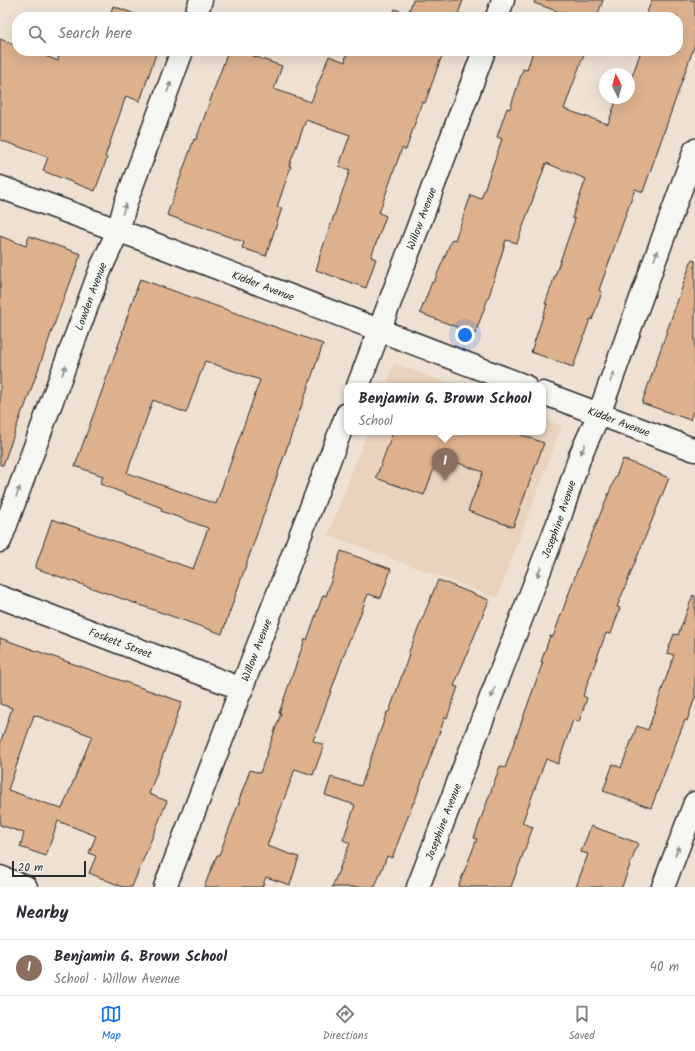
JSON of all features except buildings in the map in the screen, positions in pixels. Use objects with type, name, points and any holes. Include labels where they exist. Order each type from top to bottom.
[{"type":"street","points":[[197,12],[201,0]]},
{"type":"street","points":[[498,12],[503,0]]},
{"type":"street","name":"Lowden Avenue","points":[[0,542],[101,268],[118,231],[126,202],[180,56]]},
{"type":"street","name":"Willow Avenue","points":[[359,383],[482,56]]},
{"type":"street","name":"Josephine Avenue","points":[[418,887],[558,523],[580,456],[599,414],[695,150]]},
{"type":"street","name":"Kidder Avenue","points":[[0,187],[517,383]]},
{"type":"street","name":"Kidder Avenue","points":[[546,394],[695,450]]},
{"type":"street","name":"Willow Avenue","points":[[165,887],[344,422]]},
{"type":"street","name":"Foskett Street","points":[[0,597],[242,689]]},
{"type":"street","points":[[663,887],[695,803]]},
{"type":"street","points":[[0,877],[26,887]]},
{"type":"shaded area","points":[[394,363],[447,383],[386,383]]},
{"type":"shaded area","points":[[546,420],[562,426],[497,598],[328,535],[366,435],[546,435]]},
{"type":"place","name":"Benjamin G. Brown School","points":[[445,481]]}]
